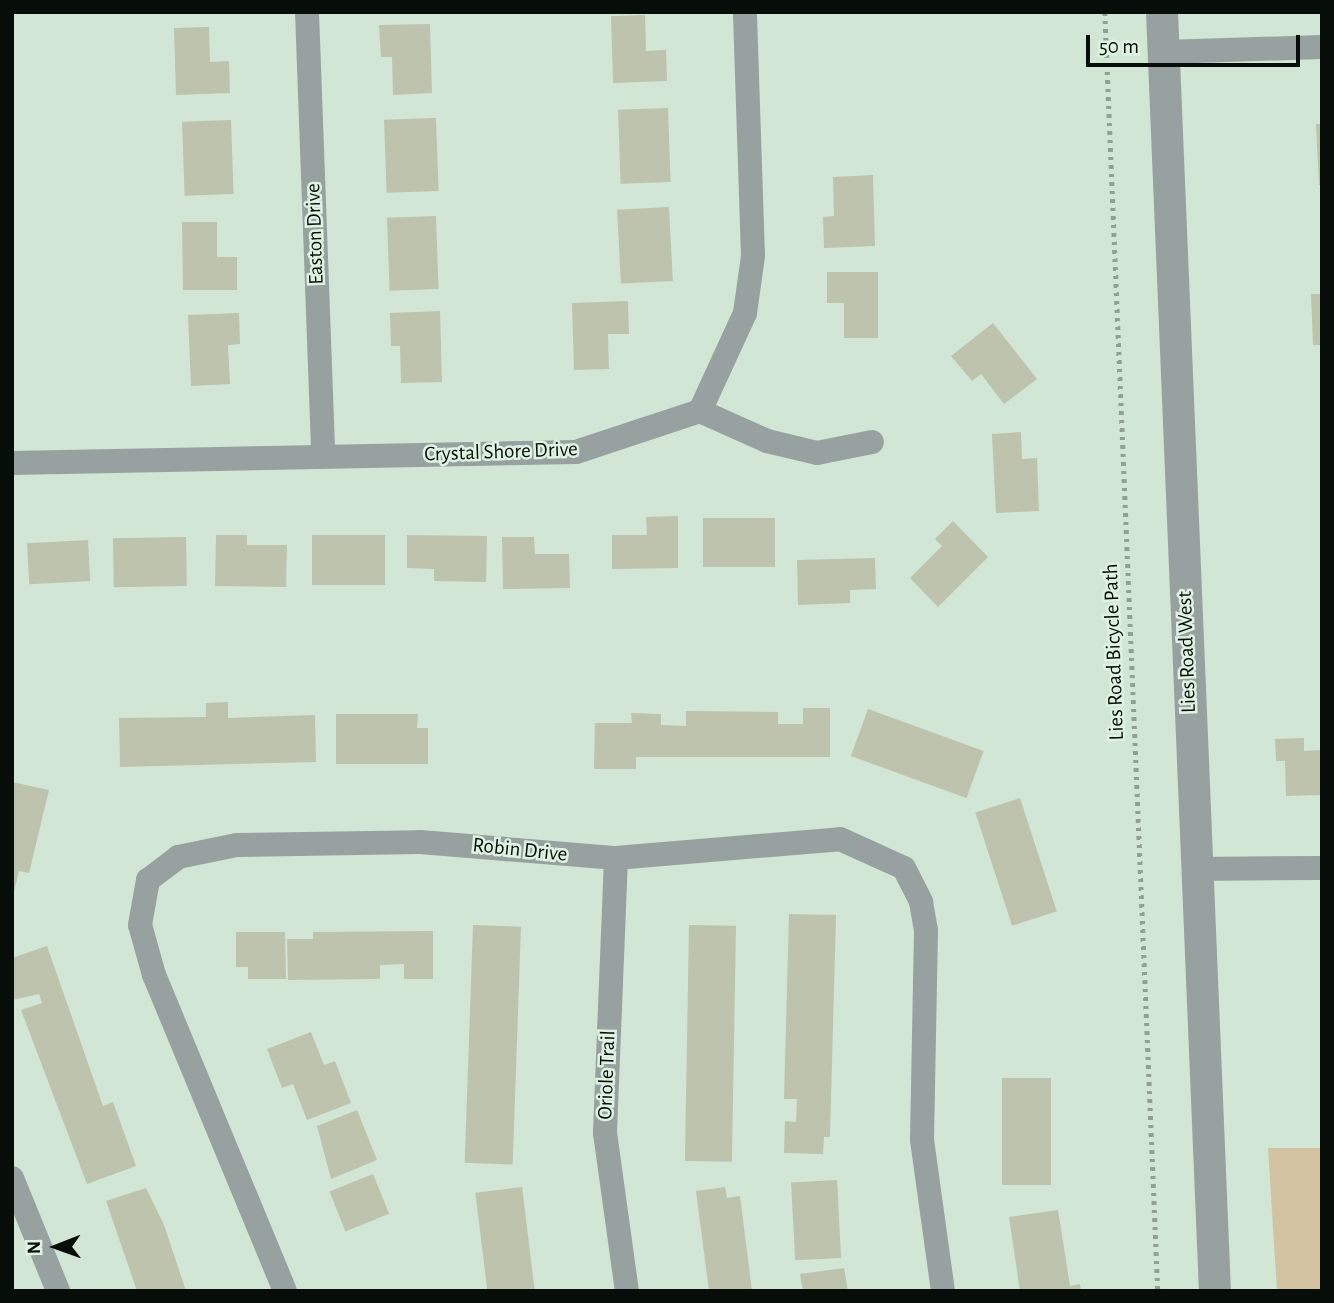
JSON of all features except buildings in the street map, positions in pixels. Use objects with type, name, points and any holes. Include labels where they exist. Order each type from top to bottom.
[{"type":"street","name":"Easton Drive","points":[[307,12],[323,456]]},
{"type":"street","points":[[745,12],[753,256],[745,313],[700,411],[767,441],[817,453],[872,442]]},
{"type":"street","name":"Lies Road West","points":[[1162,12],[1195,869],[1215,1291]]},
{"type":"street","points":[[1164,52],[1322,47]]},
{"type":"street","name":"Crystal Shore Drive","points":[[12,463],[576,452],[700,411]]},
{"type":"street","name":"Robin Drive","points":[[285,1291],[154,975],[140,925],[148,880],[178,857],[237,845],[420,842],[616,859],[840,839],[904,868],[926,931],[922,1140],[943,1291]]},
{"type":"street","name":"Oriole Trail","points":[[616,859],[605,1133],[627,1291]]},
{"type":"street","points":[[1195,869],[1322,868]]},
{"type":"street","points":[[12,1178],[58,1291]]},
{"type":"path","name":"Lies Road Bicycle Path","points":[[1105,12],[1158,1291]]},
{"type":"shaded area","points":[[1268,1148],[1322,1148],[1322,1291],[1277,1291]]}]
